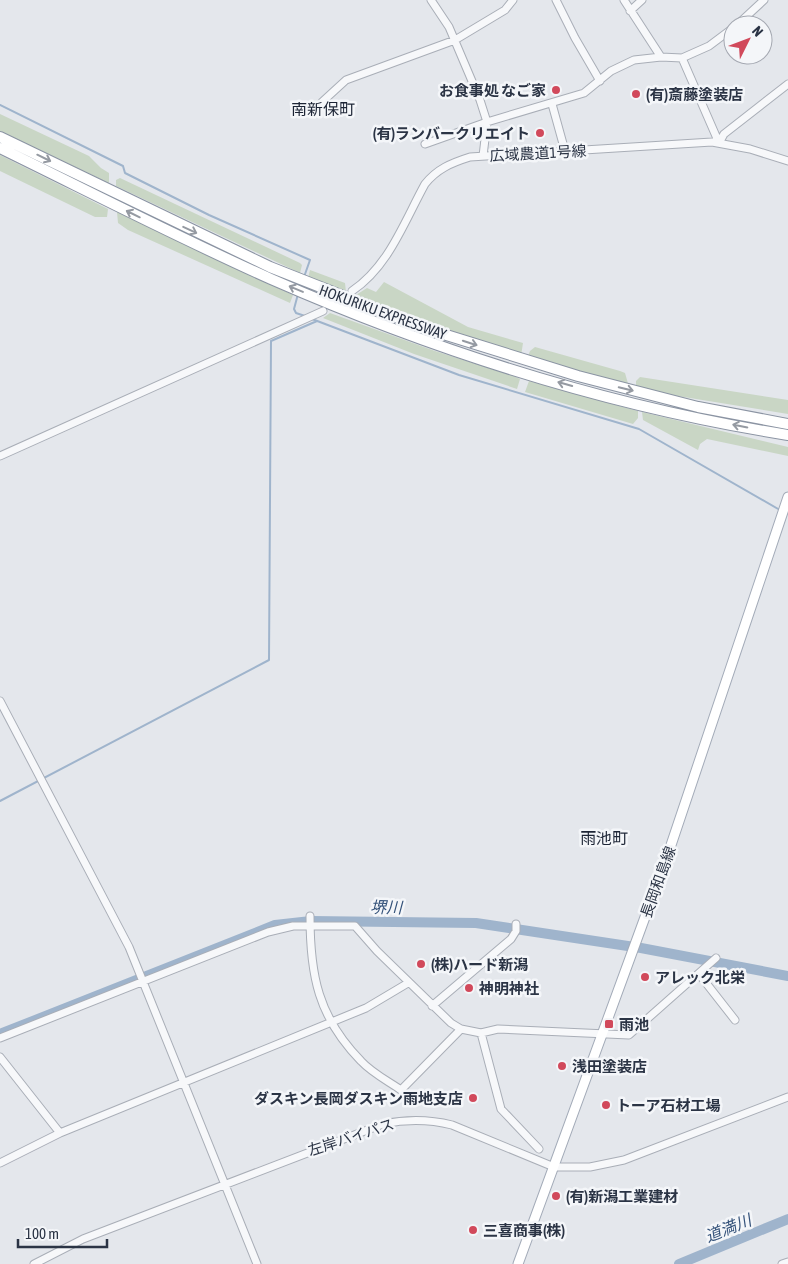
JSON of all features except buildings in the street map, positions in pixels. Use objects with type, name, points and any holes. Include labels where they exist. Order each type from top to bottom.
[{"type":"highway","name":"HOKURIKU EXPRESSWAY","points":[[0,137],[270,267],[427,329],[578,376],[698,408],[788,424]]},
{"type":"highway","name":"HOKURIKU EXPRESSWAY","points":[[0,148],[270,278],[420,338],[516,370],[629,401],[695,417],[788,435]]},
{"type":"main road","name":"長岡和島線","points":[[518,1264],[683,812],[788,497]]},
{"type":"street","points":[[431,0],[455,40],[480,100],[487,122],[483,156]]},
{"type":"street","points":[[322,102],[346,80],[455,40],[499,14],[513,0]]},
{"type":"street","points":[[556,0],[600,81]]},
{"type":"street","points":[[624,0],[661,57]]},
{"type":"street","points":[[630,11],[642,0]]},
{"type":"street","points":[[748,15],[764,0]]},
{"type":"street","points":[[425,144],[487,122],[584,93],[611,71],[634,60],[661,57],[682,58],[709,46],[723,36]]},
{"type":"street","points":[[682,58],[719,143]]},
{"type":"street","points":[[719,143],[724,134],[788,84]]},
{"type":"street","points":[[552,104],[565,151]]},
{"type":"street","name":"広域農道1号線","points":[[352,291],[374,273],[385,258],[425,184],[433,175],[456,161],[483,156],[719,143],[750,148],[788,161]]},
{"type":"street","points":[[0,456],[323,311]]},
{"type":"street","points":[[0,701],[129,947],[257,1264]]},
{"type":"street","points":[[310,916],[314,981],[332,1023],[361,1062],[402,1090],[461,1029]]},
{"type":"street","points":[[432,1006],[511,940],[516,932],[516,924]]},
{"type":"street","points":[[0,1038],[277,929],[292,926],[355,926],[432,1006],[461,1029],[480,1033],[498,1029],[629,1035],[634,1033],[716,958]]},
{"type":"street","points":[[699,974],[735,1020]]},
{"type":"street","points":[[0,1163],[60,1133],[382,1001],[408,983]]},
{"type":"street","points":[[480,1033],[501,1109],[539,1149]]},
{"type":"street","points":[[0,1057],[60,1133]]},
{"type":"street","name":"左岸バイパス","points":[[34,1264],[83,1239],[369,1128],[413,1119],[452,1125],[554,1167],[590,1167],[624,1160],[788,1096]]},
{"type":"street","points":[[782,1264],[788,1262]]},
{"type":"green space","points":[[0,114],[89,156],[109,173],[109,183],[0,132]]},
{"type":"green space","points":[[0,155],[108,209],[107,217],[95,217],[0,171]]},
{"type":"green space","points":[[120,178],[300,263],[302,265],[300,273],[116,186],[116,180]]},
{"type":"green space","points":[[117,212],[293,295],[290,303],[128,230],[118,223]]},
{"type":"green space","points":[[310,270],[345,283],[346,292],[308,278]]},
{"type":"green space","points":[[384,282],[468,327],[523,343],[521,356],[362,300],[356,295],[367,288],[376,292]]},
{"type":"green space","points":[[330,313],[435,351],[514,376],[520,379],[517,389],[414,354],[323,318]]},
{"type":"green space","points":[[535,347],[625,373],[629,387],[528,356]]},
{"type":"green space","points":[[640,377],[788,400],[788,414],[653,392],[636,386],[636,381]]},
{"type":"green space","points":[[529,381],[638,411],[638,418],[633,424],[525,392]]},
{"type":"green space","points":[[642,412],[788,447],[788,456],[707,439],[700,444],[698,450],[643,420]]},
{"type":"waterway","points":[[0,105],[123,166],[125,173],[209,215],[310,260],[304,277]]},
{"type":"waterway","points":[[298,294],[294,309],[296,313],[305,316]]},
{"type":"waterway","points":[[312,319],[459,375],[639,429],[780,510]]},
{"type":"waterway","points":[[0,801],[269,660],[271,341],[317,321]]},
{"type":"waterway","name":"堺川","points":[[0,1034],[275,925],[311,921],[476,923],[641,948],[788,976]]},
{"type":"waterway","name":"道満川","points":[[679,1264],[788,1219]]},
{"type":"place","name":"お食事処 なご家","points":[[556,90]]},
{"type":"place","name":"(有)斎藤塗装店","points":[[636,94]]},
{"type":"place","name":"(有)ランバークリエイト","points":[[540,133]]},
{"type":"place","name":"(株)ハード新潟","points":[[421,964]]},
{"type":"place","name":"アレック北栄","points":[[645,977]]},
{"type":"place","name":"神明神社","points":[[469,988]]},
{"type":"place","name":"雨池","points":[[609,1024]]},
{"type":"place","name":"浅田塗装店","points":[[562,1066]]},
{"type":"place","name":"ダスキン長岡ダスキン雨地支店","points":[[473,1098]]},
{"type":"place","name":"トーア石材工場","points":[[606,1105]]},
{"type":"place","name":"(有)新潟工業建材","points":[[556,1196]]},
{"type":"place","name":"三喜商事(株)","points":[[473,1230]]},
{"type":"district","name":"南新保町","points":[[323,109]]},
{"type":"district","name":"雨池町","points":[[604,838]]}]
